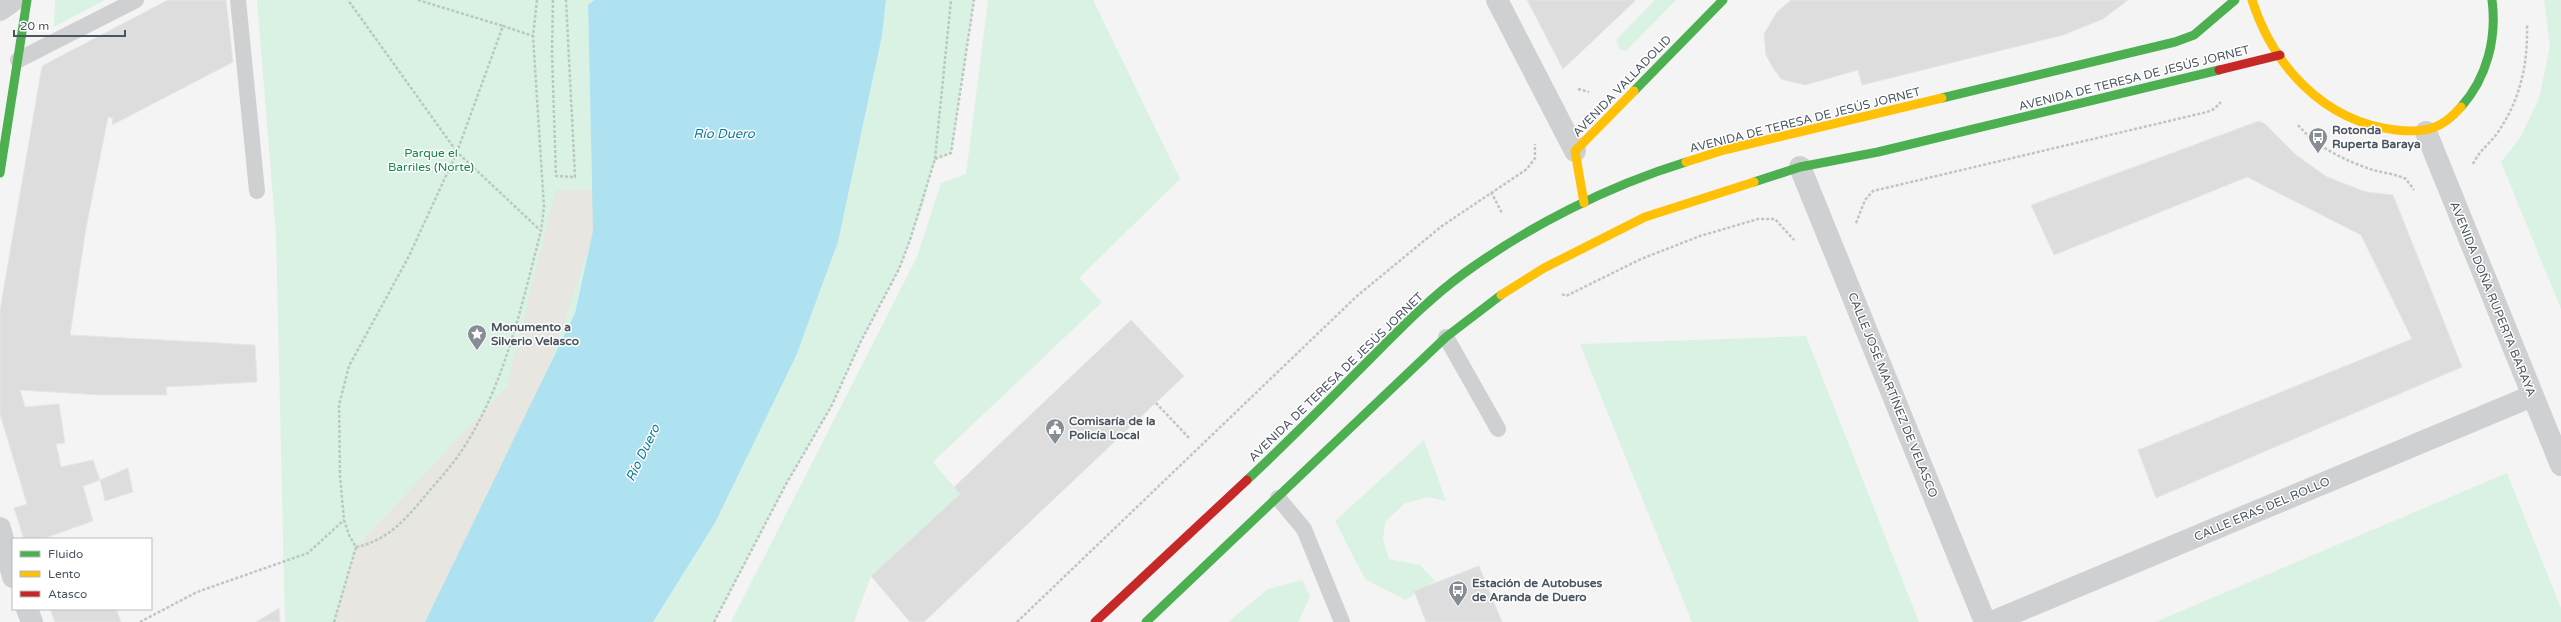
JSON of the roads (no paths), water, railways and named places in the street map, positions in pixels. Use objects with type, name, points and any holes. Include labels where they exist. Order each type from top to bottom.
[{"type":"street","points":[[0,10],[14,0]]},
{"type":"street","points":[[0,173],[27,0]]},
{"type":"street","points":[[1497,0],[1575,151]]},
{"type":"street","name":"AVENIDA VALLADOLID","points":[[1584,203],[1575,151],[1723,0]]},
{"type":"street","name":"AVENIDA DE TERESA DE JESÚS JORNET","points":[[1095,622],[1271,458],[1413,316],[1463,274],[1517,239],[1584,203],[1653,172],[1724,150],[2175,42],[2194,35],[2235,0]]},
{"type":"street","points":[[2252,0],[2256,16],[2303,87],[2328,107],[2343,116],[2393,130],[2426,132],[2454,116],[2473,94],[2490,58],[2495,18],[2492,0]]},
{"type":"street","name":"AVENIDA DE TERESA DE JESÚS JORNET","points":[[1146,622],[1446,337],[1486,305],[1594,241],[1645,217],[1800,167],[1886,150],[2280,54]]},
{"type":"street","name":"AVENIDA DOÑA RUPERTA BARAYA","points":[[2426,132],[2561,465]]},
{"type":"street","name":"CALLE JOSÉ MARTÍNEZ DE VELASCO","points":[[1800,167],[1985,622]]},
{"type":"street","name":"CALLE ERAS DEL ROLLO","points":[[1992,622],[2532,396]]},
{"type":"street","points":[[0,528],[12,573]]},
{"type":"street","points":[[27,610],[32,622]]},
{"type":"lane","points":[[18,60],[136,0]]},
{"type":"lane","points":[[238,0],[257,191]]},
{"type":"lane","points":[[1446,337],[1498,429]]},
{"type":"lane","points":[[1278,498],[1304,529],[1342,622]]},
{"type":"water","name":"Río Duero","points":[[594,0],[886,0],[882,36],[838,242],[796,356],[715,523],[653,622],[425,622],[575,313],[593,231],[588,5]]},
{"type":"place","name":"Rotonda Ruperta Baraya","points":[[2318,154]]},
{"type":"place","name":"Monumento a Silverio Velasco","points":[[477,351]]},
{"type":"place","name":"Comisaría de la Policía Local","points":[[1055,445]]},
{"type":"place","name":"Estación de Autobuses de Aranda de Duero","points":[[1458,607]]},
{"type":"park label","name":"Parque el Barriles (Norte)","points":[[431,160]]}]
